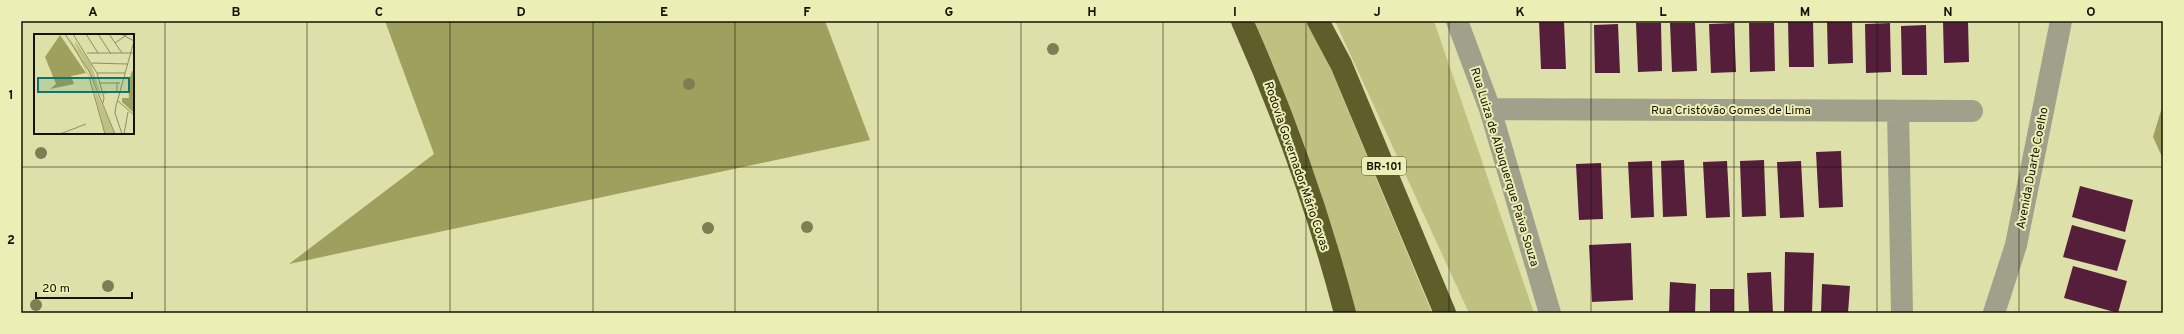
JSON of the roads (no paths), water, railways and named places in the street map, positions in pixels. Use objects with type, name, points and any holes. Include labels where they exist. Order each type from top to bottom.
[{"type":"highway","name":"Rodovia Governador Mário Covas","points":[[1242,21],[1277,103],[1333,267],[1345,313]]},
{"type":"highway","name":"BR-101","points":[[1318,21],[1341,64],[1445,313]]},
{"type":"street","name":"Rua Luiza de Albuquerque Paiva Souza","points":[[1457,21],[1490,110],[1550,313]]},
{"type":"street","name":"Avenida Duarte Coelho","points":[[1994,313],[2016,245],[2061,21]]},
{"type":"street","name":"Rua Cristóvão Gomes de Lima","points":[[1490,110],[1972,111]]},
{"type":"street","points":[[1898,111],[1902,313]]}]
